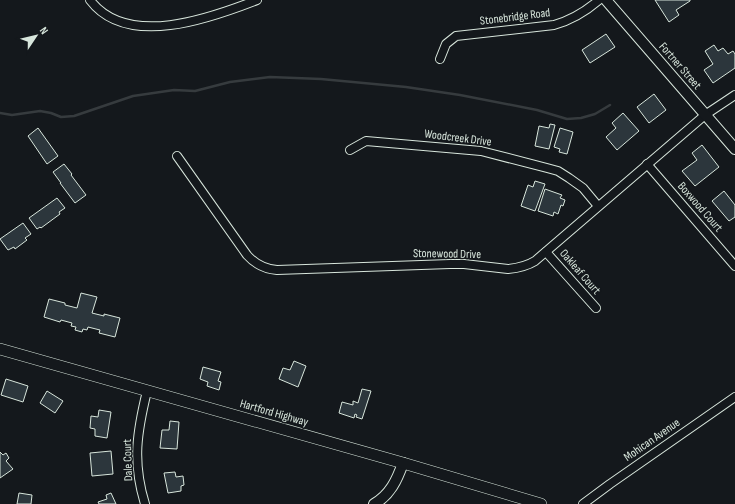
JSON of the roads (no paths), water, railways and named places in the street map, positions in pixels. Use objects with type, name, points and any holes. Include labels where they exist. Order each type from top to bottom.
[{"type":"main road","name":"Hartford Highway","points":[[0,348],[541,504]]},
{"type":"street","points":[[90,0],[97,8],[113,18],[128,23],[145,26],[188,23],[257,0]]},
{"type":"street","name":"Stonebridge Road","points":[[440,59],[446,44],[456,36],[554,25],[567,21],[581,14],[599,0]]},
{"type":"street","name":"Fortner Street","points":[[606,0],[735,149]]},
{"type":"street","name":"Stonewood Drive","points":[[177,156],[247,255],[255,263],[265,268],[277,270],[464,264],[508,269],[529,264],[546,252],[705,115],[735,96]]},
{"type":"street","name":"Woodcreek Drive","points":[[350,150],[366,141],[481,151],[558,172],[583,188],[598,206]]},
{"type":"street","name":"Boxwood Court","points":[[647,164],[735,266]]},
{"type":"street","name":"Oakleaf Court","points":[[546,252],[596,308]]},
{"type":"street","name":"Dale Court","points":[[145,504],[139,480],[137,446],[147,391]]},
{"type":"street","name":"Mohican Avenue","points":[[583,504],[735,396]]},
{"type":"street","points":[[374,504],[388,493],[394,485],[403,463]]},
{"type":"waterway","points":[[0,113],[12,115],[40,111],[61,117],[74,116],[133,96],[174,90],[195,91],[230,82],[270,77],[321,79],[406,87],[460,95],[537,110],[567,119],[581,118],[595,114],[610,105]]}]
